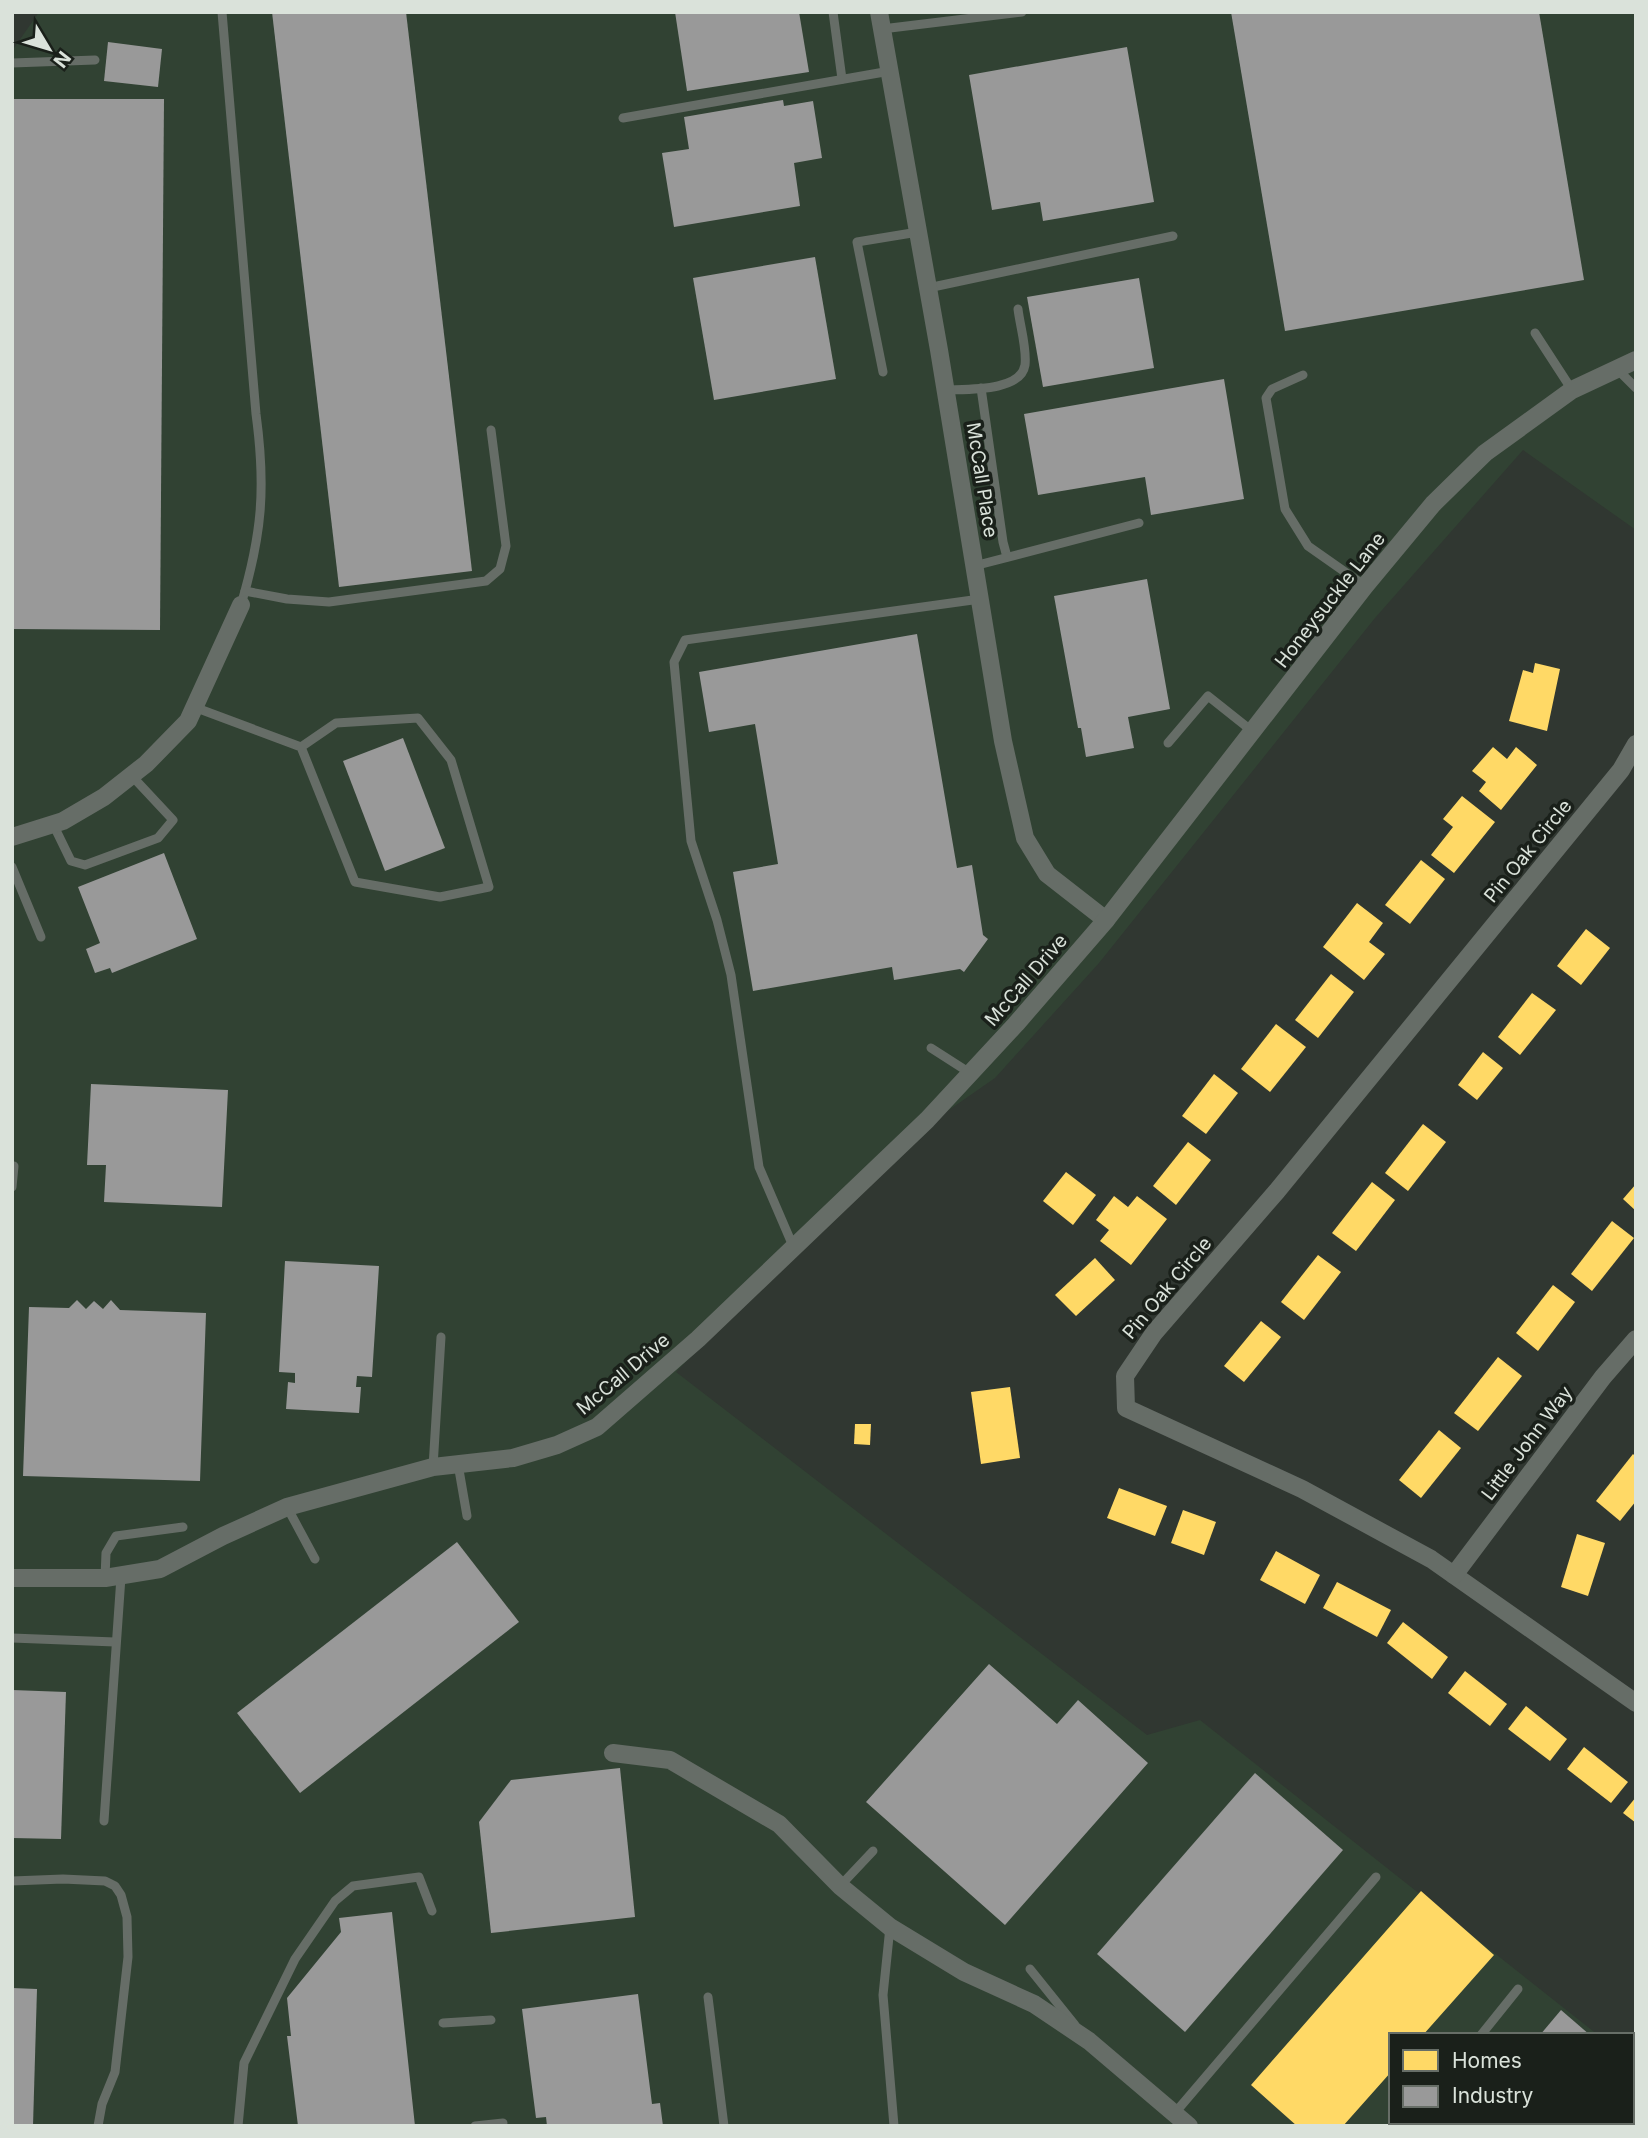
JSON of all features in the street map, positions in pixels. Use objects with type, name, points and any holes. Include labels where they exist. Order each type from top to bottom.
[{"type":"street","name":"McCall Place","points":[[881,20],[946,390],[1003,741],[1025,838],[1047,874],[1106,920]]},
{"type":"street","name":"Honeysuckle Lane","points":[[1106,920],[1365,586],[1433,503],[1485,453],[1572,390],[1636,360]]},
{"type":"street","points":[[12,837],[53,824],[104,797],[146,764],[188,721],[243,598]]},
{"type":"street","name":"Pin Oak Circle","points":[[1636,744],[1613,781],[1277,1191],[1154,1333],[1125,1376],[1126,1408],[1302,1489],[1431,1559],[1636,1703]]},
{"type":"street","name":"McCall Drive","points":[[12,1578],[113,1577],[160,1569],[287,1507],[433,1467],[513,1458],[557,1446],[597,1427],[698,1339],[927,1119],[1106,920]]},
{"type":"street","name":"Little John Way","points":[[1454,1575],[1603,1377],[1636,1339]]},
{"type":"street","points":[[613,1753],[670,1760],[779,1824],[840,1886],[890,1927],[964,1972],[1034,2004],[1089,2041],[1189,2126]]},
{"type":"lane","points":[[222,12],[262,460],[257,541],[243,598],[329,602],[486,581],[500,569],[506,546],[491,430]]},
{"type":"lane","points":[[833,12],[842,79]]},
{"type":"lane","points":[[881,20],[1022,12]]},
{"type":"lane","points":[[12,63],[95,60]]},
{"type":"lane","points":[[623,118],[890,71]]},
{"type":"lane","points":[[883,372],[857,242],[918,232]]},
{"type":"lane","points":[[928,288],[1173,236]]},
{"type":"lane","points":[[946,390],[1010,384],[1024,369],[1018,309]]},
{"type":"lane","points":[[1535,333],[1572,390]]},
{"type":"lane","points":[[1616,368],[1636,388]]},
{"type":"lane","points":[[1303,375],[1272,389],[1266,398],[1285,509],[1308,546],[1365,586]]},
{"type":"lane","points":[[981,388],[1007,557]]},
{"type":"lane","points":[[974,566],[1139,523]]},
{"type":"lane","points":[[793,1246],[759,1167],[731,975],[717,920],[691,841],[674,663],[685,640],[980,598]]},
{"type":"lane","points":[[1168,743],[1208,696],[1252,731]]},
{"type":"lane","points":[[194,707],[301,747],[355,882],[440,897],[489,887],[451,760],[418,718],[335,723],[301,747]]},
{"type":"lane","points":[[53,824],[71,861],[85,865],[158,838],[173,820],[131,775]]},
{"type":"lane","points":[[12,867],[41,937]]},
{"type":"lane","points":[[931,1048],[970,1073]]},
{"type":"lane","points":[[12,1187],[14,1166]]},
{"type":"lane","points":[[433,1467],[441,1337]]},
{"type":"lane","points":[[458,1464],[467,1516]]},
{"type":"lane","points":[[287,1507],[315,1559]]},
{"type":"lane","points":[[104,1821],[115,1642],[113,1577],[106,1553],[116,1536],[183,1527]]},
{"type":"lane","points":[[12,1637],[115,1642]]},
{"type":"lane","points":[[840,1886],[873,1851]]},
{"type":"lane","points":[[239,2126],[244,2063],[295,1959],[335,1901],[353,1886],[419,1877],[432,1911]]},
{"type":"lane","points":[[1174,2113],[1376,1877]]},
{"type":"lane","points":[[12,1881],[105,1881],[114,1886],[121,1895],[127,1917],[128,1958],[116,2072],[102,2104],[98,2126]]},
{"type":"lane","points":[[890,1927],[883,1995],[894,2126]]},
{"type":"lane","points":[[1030,1969],[1089,2041]]},
{"type":"lane","points":[[1483,2033],[1518,1989]]},
{"type":"lane","points":[[708,1997],[724,2126]]},
{"type":"lane","points":[[443,2024],[491,2020]]},
{"type":"lane","points":[[475,2126],[503,2123]]},
{"type":"shaded area","points":[[39,12],[1636,12],[1636,530],[1523,450],[1375,618],[1099,963],[995,1078],[897,1146],[676,1372],[1147,1735],[1200,1720],[1595,2033],[1389,2033],[1389,2124],[1634,2124],[1634,2063],[1636,2126],[12,2126],[12,51]]},
{"type":"building: Homes","points":[[1535,663],[1560,669],[1547,731],[1509,721],[1523,670],[1533,673]]},
{"type":"building: Homes","points":[[1493,747],[1507,759],[1516,747],[1537,765],[1501,810],[1479,791],[1486,782],[1472,771]]},
{"type":"building: Homes","points":[[1462,796],[1495,822],[1454,873],[1431,855],[1453,827],[1443,819]]},
{"type":"building: Homes","points":[[1421,860],[1445,879],[1410,924],[1385,905]]},
{"type":"building: Homes","points":[[1357,903],[1383,923],[1369,942],[1385,954],[1364,980],[1323,947]]},
{"type":"building: Homes","points":[[1586,929],[1610,948],[1581,985],[1557,966]]},
{"type":"building: Homes","points":[[1331,974],[1354,992],[1318,1038],[1295,1020]]},
{"type":"building: Homes","points":[[1532,993],[1556,1010],[1520,1055],[1498,1037]]},
{"type":"building: Homes","points":[[1276,1024],[1306,1047],[1270,1092],[1241,1069]]},
{"type":"building: Homes","points":[[1483,1052],[1503,1068],[1477,1100],[1458,1085]]},
{"type":"building: Homes","points":[[1214,1074],[1238,1093],[1206,1134],[1182,1116]]},
{"type":"building: Homes","points":[[1423,1124],[1446,1142],[1408,1191],[1385,1173]]},
{"type":"building: Homes","points":[[1188,1142],[1211,1160],[1176,1205],[1153,1186]]},
{"type":"building: Homes","points":[[1066,1172],[1096,1195],[1073,1225],[1043,1201]]},
{"type":"building: Homes","points":[[1372,1182],[1395,1200],[1356,1251],[1332,1233]]},
{"type":"building: Homes","points":[[1636,1184],[1636,1211],[1623,1199]]},
{"type":"building: Homes","points":[[1114,1196],[1128,1207],[1137,1196],[1167,1219],[1131,1265],[1100,1241],[1109,1230],[1096,1220]]},
{"type":"building: Homes","points":[[1612,1221],[1634,1238],[1592,1291],[1571,1274]]},
{"type":"building: Homes","points":[[1318,1255],[1341,1272],[1304,1320],[1281,1302]]},
{"type":"building: Homes","points":[[1095,1258],[1115,1280],[1076,1316],[1055,1295]]},
{"type":"building: Homes","points":[[1553,1285],[1575,1302],[1538,1351],[1516,1333]]},
{"type":"building: Homes","points":[[1261,1321],[1281,1337],[1244,1382],[1224,1366]]},
{"type":"building: Homes","points":[[1498,1357],[1522,1376],[1478,1431],[1454,1413]]},
{"type":"building: Homes","points":[[1010,1387],[1020,1458],[981,1464],[971,1392]]},
{"type":"building: Homes","points":[[855,1424],[871,1424],[870,1445],[854,1444]]},
{"type":"building: Homes","points":[[1439,1430],[1461,1448],[1421,1498],[1399,1480]]},
{"type":"building: Homes","points":[[1633,1454],[1636,1457],[1636,1501],[1620,1521],[1596,1501]]},
{"type":"building: Homes","points":[[1119,1488],[1167,1506],[1155,1536],[1107,1518]]},
{"type":"building: Homes","points":[[1183,1510],[1216,1522],[1204,1555],[1171,1543]]},
{"type":"building: Homes","points":[[1577,1534],[1605,1543],[1588,1596],[1561,1587]]},
{"type":"building: Homes","points":[[1276,1551],[1320,1575],[1305,1604],[1260,1580]]},
{"type":"building: Homes","points":[[1337,1582],[1391,1610],[1377,1637],[1323,1608]]},
{"type":"building: Homes","points":[[1403,1622],[1448,1657],[1432,1679],[1387,1643]]},
{"type":"building: Homes","points":[[1465,1671],[1507,1704],[1490,1726],[1448,1693]]},
{"type":"building: Homes","points":[[1526,1706],[1567,1739],[1550,1761],[1508,1729]]},
{"type":"building: Homes","points":[[1584,1747],[1628,1782],[1611,1803],[1567,1769]]},
{"type":"building: Homes","points":[[1636,1797],[1636,1823],[1623,1813]]},
{"type":"building: Homes","points":[[1421,1891],[1494,1955],[1425,2033],[1389,2033],[1389,2074],[1343,2126],[1297,2126],[1251,2085]]},
{"type":"building: Industry","points":[[272,12],[406,12],[472,571],[339,587]]},
{"type":"building: Industry","points":[[675,12],[799,12],[809,72],[687,91]]},
{"type":"building: Industry","points":[[1231,12],[1539,12],[1584,280],[1285,331]]},
{"type":"building: Industry","points":[[108,42],[162,49],[158,87],[104,81]]},
{"type":"building: Industry","points":[[1127,47],[1154,202],[1043,221],[1040,202],[992,210],[969,75]]},
{"type":"building: Industry","points":[[12,99],[164,99],[160,630],[12,629]]},
{"type":"building: Industry","points":[[783,100],[784,106],[813,101],[822,158],[794,163],[800,206],[674,227],[662,153],[689,149],[684,117]]},
{"type":"building: Industry","points":[[815,257],[836,379],[714,400],[693,278]]},
{"type":"building: Industry","points":[[1139,278],[1154,368],[1043,387],[1027,297]]},
{"type":"building: Industry","points":[[1224,379],[1244,499],[1151,515],[1145,477],[1038,495],[1024,414]]},
{"type":"building: Industry","points":[[1147,579],[1170,709],[1128,717],[1134,748],[1086,757],[1081,728],[1078,728],[1054,596]]},
{"type":"building: Industry","points":[[917,634],[957,868],[972,865],[983,935],[988,939],[964,972],[960,969],[894,980],[892,967],[753,991],[733,872],[778,864],[755,724],[709,732],[699,672]]},
{"type":"building: Industry","points":[[403,738],[445,848],[385,871],[343,761]]},
{"type":"building: Industry","points":[[164,853],[197,939],[112,973],[110,968],[95,973],[86,949],[100,943],[78,887]]},
{"type":"building: Industry","points":[[91,1084],[228,1090],[222,1207],[104,1202],[106,1165],[87,1165]]},
{"type":"building: Industry","points":[[285,1261],[379,1266],[372,1377],[357,1376],[356,1387],[361,1387],[359,1413],[286,1409],[288,1382],[295,1383],[295,1373],[279,1372]]},
{"type":"building: Industry","points":[[77,1300],[86,1309],[94,1301],[103,1309],[111,1300],[120,1310],[206,1313],[200,1481],[23,1476],[29,1307],[69,1308]]},
{"type":"building: Industry","points":[[457,1542],[519,1622],[300,1793],[237,1713]]},
{"type":"building: Industry","points":[[989,1664],[1057,1724],[1078,1700],[1148,1763],[1005,1925],[866,1802]]},
{"type":"building: Industry","points":[[12,1690],[66,1692],[61,1839],[12,1838]]},
{"type":"building: Industry","points":[[620,1768],[635,1917],[491,1933],[479,1822],[511,1780]]},
{"type":"building: Industry","points":[[1255,1773],[1343,1850],[1185,2032],[1097,1954]]},
{"type":"building: Industry","points":[[392,1912],[415,2126],[298,2126],[287,2036],[291,2036],[287,1998],[341,1932],[339,1918]]},
{"type":"building: Industry","points":[[12,1988],[37,1989],[33,2126],[12,2126]]},
{"type":"building: Industry","points":[[638,1994],[652,2104],[660,2103],[663,2126],[547,2126],[546,2117],[536,2118],[522,2009]]},
{"type":"building: Industry","points":[[1561,2010],[1588,2033],[1542,2033]]},
{"type":"building: Industry","points":[[1634,2072],[1636,2074],[1636,2126],[1462,2126],[1634,2124]]}]
